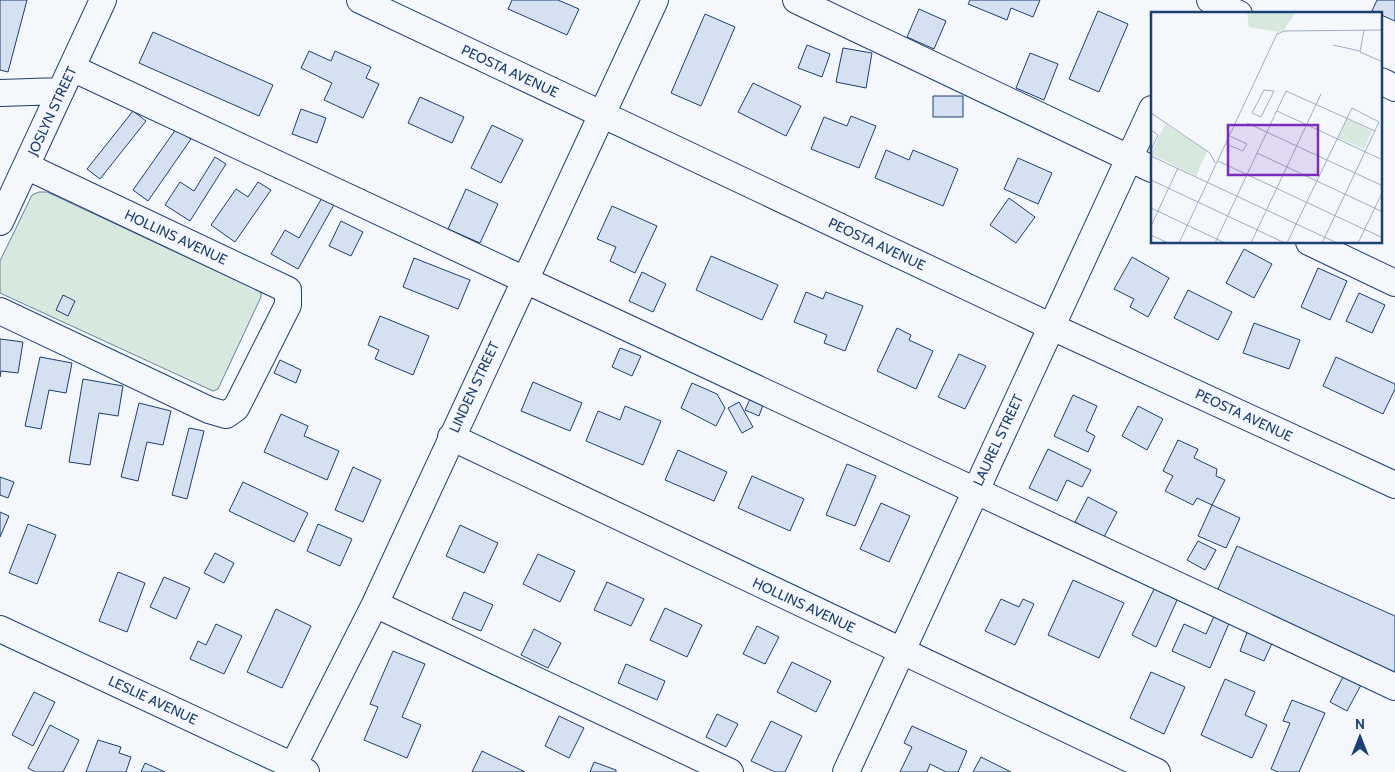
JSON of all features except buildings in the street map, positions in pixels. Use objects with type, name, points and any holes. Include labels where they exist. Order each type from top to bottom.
[{"type":"street","name":"JOSLYN STREET","points":[[0,222],[103,0]]},
{"type":"street","name":"PEOSTA AVENUE","points":[[360,0],[1050,326],[1395,485]]},
{"type":"street","name":"LINDEN STREET","points":[[296,770],[375,604],[654,0]]},
{"type":"street","points":[[796,0],[1141,163]]},
{"type":"street","points":[[1198,12],[1204,0]]},
{"type":"street","points":[[1210,0],[1235,12]]},
{"type":"street","points":[[72,68],[976,489],[1395,687]]},
{"type":"street","points":[[1382,82],[1395,88]]},
{"type":"street","points":[[0,93],[61,91]]},
{"type":"street","name":"LAUREL STREET","points":[[846,772],[1050,326],[1141,163],[1151,114]]},
{"type":"street","name":"HOLLINS AVENUE","points":[[0,311],[209,410],[226,415],[236,408],[288,305],[288,290],[26,166]]},
{"type":"street","points":[[1313,244],[1395,283]]},
{"type":"street","name":"HOLLINS AVENUE","points":[[451,437],[1157,772]]},
{"type":"street","points":[[375,604],[730,772]]},
{"type":"street","name":"LESLIE AVENUE","points":[[0,629],[296,770]]},
{"type":"shaded area","points":[[39,192],[47,192],[261,292],[261,297],[218,389],[213,391],[0,293],[0,261],[32,195]]}]
